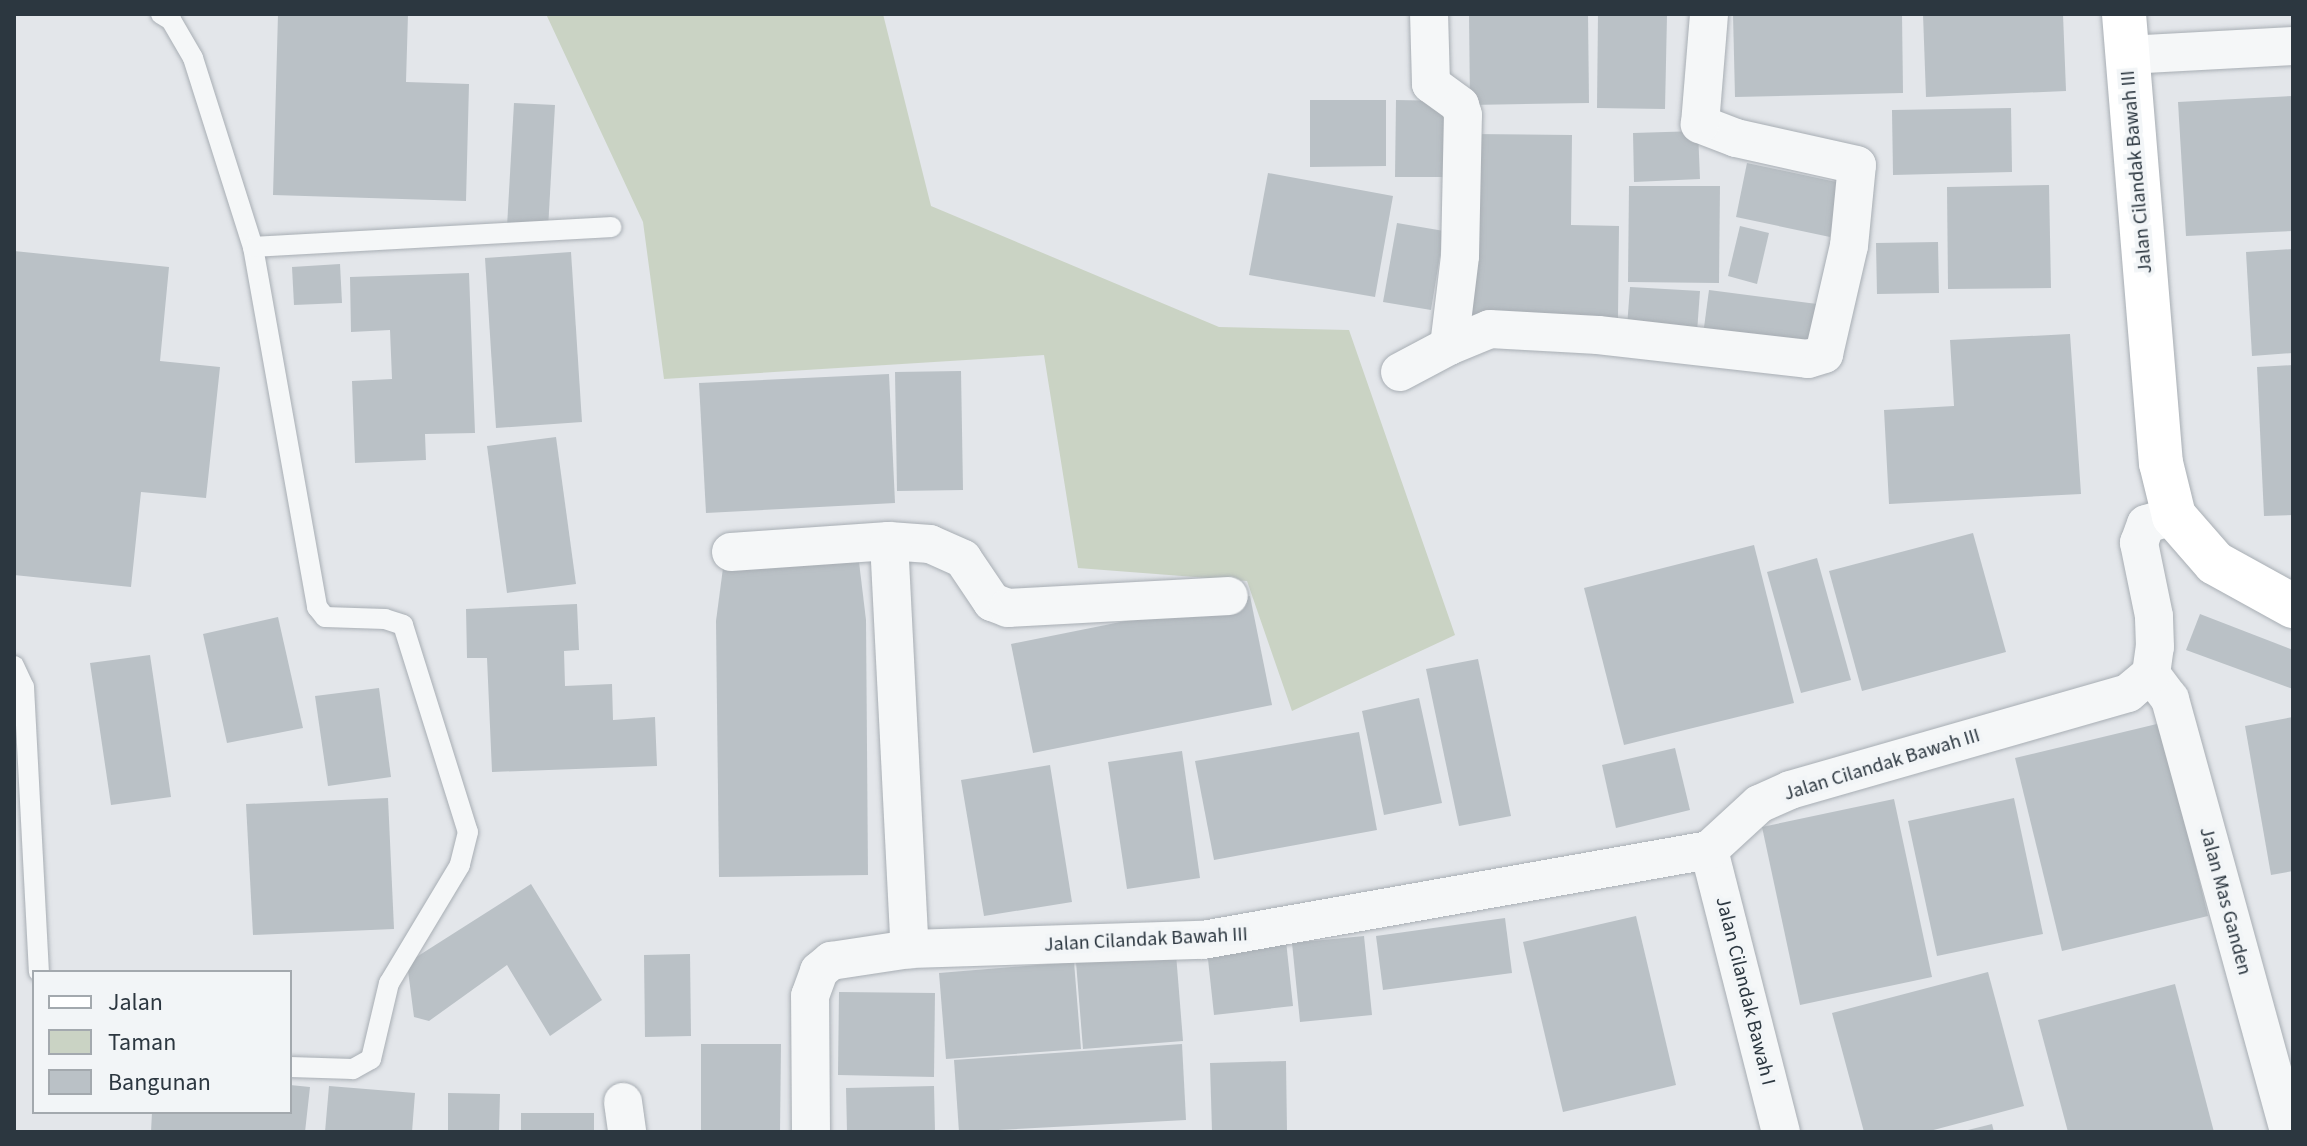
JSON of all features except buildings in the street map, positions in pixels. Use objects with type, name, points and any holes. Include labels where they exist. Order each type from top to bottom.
[{"type":"street","points":[[1429,14],[1431,84],[1460,105],[1463,115],[1460,256],[1449,346]]},
{"type":"street","points":[[1400,372],[1490,329],[1598,335],[1808,359],[1824,354],[1849,246],[1857,165],[1736,138],[1700,124],[1709,14]]},
{"type":"street","points":[[2126,34],[2293,46]]},
{"type":"street","name":"Jalan Cilandak Bawah III","points":[[2126,34],[2161,463],[2174,516]]},
{"type":"street","points":[[2151,674],[2154,616],[2139,543],[2146,524],[2174,516],[2215,563],[2293,606]]},
{"type":"street","points":[[731,552],[889,541],[930,544],[954,554],[992,602],[1008,608],[1229,596]]},
{"type":"street","points":[[889,541],[910,949]]},
{"type":"street","name":"Jalan Cilandak Bawah III","points":[[811,1132],[810,996],[819,971],[831,961],[910,949],[1134,945],[1232,937],[1709,850],[1759,804],[1790,790],[2128,693],[2151,674]]},
{"type":"street","name":"Jalan Mas Ganden","points":[[2151,674],[2170,699],[2289,1132]]},
{"type":"street","name":"Jalan Cilandak Bawah I","points":[[1709,850],[1781,1132]]},
{"type":"lane","points":[[161,14],[171,20],[193,58],[253,247],[317,607],[325,617],[385,619],[403,625],[468,832],[460,865],[389,983],[371,1059],[353,1069],[292,1067]]},
{"type":"lane","points":[[253,247],[611,227]]},
{"type":"lane","points":[[14,666],[24,687],[39,970]]},
{"type":"green space","points":[[546,14],[883,14],[931,206],[1219,327],[1349,330],[1455,635],[1292,711],[1247,581],[1078,568],[1044,355],[664,379],[643,222]]}]
